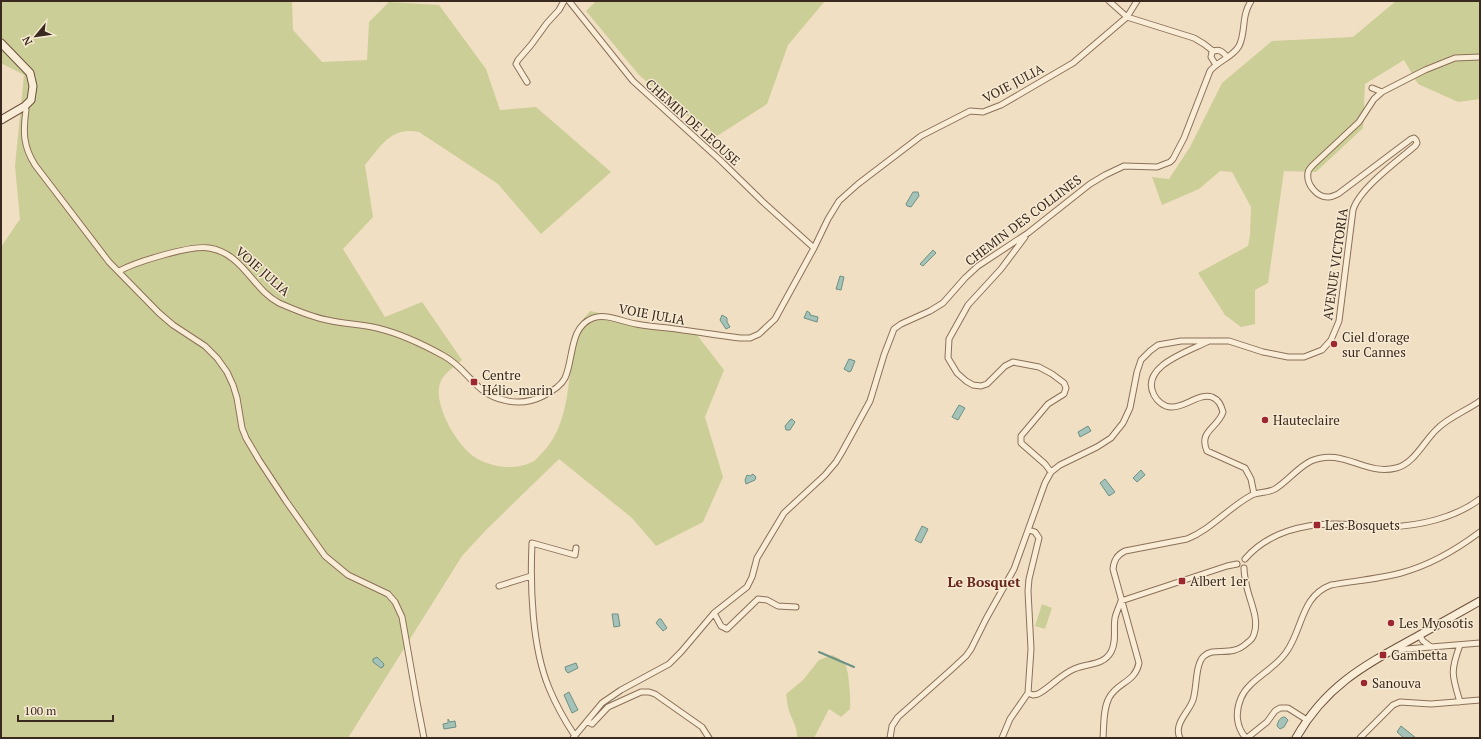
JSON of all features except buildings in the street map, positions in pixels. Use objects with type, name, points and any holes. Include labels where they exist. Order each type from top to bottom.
[{"type":"main road","points":[[1,43],[30,73],[33,86],[30,100],[25,106],[1,120]]},
{"type":"main road","points":[[1296,738],[1307,720],[1342,682],[1364,666],[1391,650],[1480,601]]},
{"type":"street","points":[[527,82],[516,64],[547,23],[559,10],[564,1]]},
{"type":"street","name":"CHEMIN DE LEOUSE","points":[[569,1],[633,81],[814,248]]},
{"type":"street","points":[[1109,1],[1127,17],[1194,38],[1213,51],[1221,51],[1227,57]]},
{"type":"street","name":"VOIE JULIA","points":[[119,271],[128,266],[181,250],[210,248],[233,258],[245,269],[260,287],[277,302],[300,312],[327,320],[378,328],[419,344],[447,357],[488,395],[506,401],[521,402],[534,400],[560,385],[565,378],[575,337],[579,330],[587,322],[597,317],[604,316],[636,324],[740,338],[750,338],[759,334],[775,319],[839,201],[858,184],[921,136],[970,111],[983,112],[1000,105],[1073,63],[1127,17],[1137,1]]},
{"type":"street","name":"CHEMIN DES COLLINES","points":[[574,737],[607,698],[660,669],[674,659],[714,613],[747,587],[752,577],[757,558],[784,513],[825,475],[836,462],[870,401],[884,355],[894,329],[943,303],[964,278],[978,266],[1028,233],[1079,192],[1105,175],[1124,166],[1157,167],[1166,164],[1173,159],[1184,138],[1209,74],[1216,65],[1239,46],[1244,16],[1251,1]]},
{"type":"street","points":[[1213,51],[1211,53],[1211,57],[1216,65]]},
{"type":"street","points":[[1372,88],[1382,92],[1425,70],[1455,58],[1480,57]]},
{"type":"street","name":"AVENUE VICTORIA","points":[[1051,472],[1060,465],[1097,447],[1110,438],[1123,423],[1130,408],[1137,372],[1141,360],[1158,345],[1169,342],[1212,340],[1229,341],[1263,352],[1288,357],[1304,357],[1322,350],[1331,340],[1339,321],[1355,202],[1370,185],[1417,143],[1414,138],[1411,139],[1338,194],[1329,197],[1322,196],[1316,192],[1308,179],[1308,172],[1312,165],[1359,122],[1374,99],[1382,92]]},
{"type":"street","points":[[25,106],[24,136],[30,158],[106,259],[159,313],[173,325],[206,346],[217,358],[227,372],[237,398],[242,428],[246,438],[259,460],[325,556],[348,574],[388,594],[395,602],[402,617],[416,702],[424,738]]},
{"type":"street","points":[[890,738],[892,726],[898,717],[961,661],[972,649],[988,615],[1014,570],[1045,483],[1051,472],[1045,464],[1021,443],[1021,436],[1048,404],[1064,394],[1066,388],[1064,382],[1039,367],[1013,362],[1006,366],[987,384],[981,386],[973,385],[966,381],[958,373],[948,358],[949,339],[968,305],[1001,269],[1028,233]]},
{"type":"street","points":[[1212,340],[1166,362],[1158,368],[1152,378],[1152,388],[1155,396],[1161,404],[1169,407],[1178,407],[1203,397],[1212,397],[1218,400],[1223,412],[1221,417],[1205,436],[1204,444],[1207,451],[1245,468],[1251,479],[1254,494]]},
{"type":"street","points":[[1103,738],[1106,707],[1109,698],[1114,692],[1133,677],[1137,671],[1139,663],[1113,569],[1114,561],[1120,554],[1125,551],[1187,539],[1195,536],[1254,494],[1266,493],[1276,489],[1296,470],[1322,457],[1334,456],[1374,469],[1397,468],[1406,464],[1438,428],[1449,419],[1468,410],[1480,401]]},
{"type":"street","points":[[1121,601],[1237,564],[1240,559],[1245,559],[1259,544],[1303,526],[1338,524],[1387,527],[1426,522],[1458,512],[1480,499]]},
{"type":"street","points":[[1002,738],[1010,719],[1028,693],[1031,649],[1028,592],[1029,580],[1039,538],[1035,532],[1029,530]]},
{"type":"street","points":[[1307,720],[1288,708],[1280,708],[1275,711],[1264,726],[1246,738],[1242,734],[1238,723],[1238,705],[1241,697],[1251,684],[1270,670],[1287,653],[1315,594],[1323,588],[1331,585],[1401,573],[1422,566],[1446,555],[1480,532]]},
{"type":"street","points":[[574,737],[548,687],[539,654],[530,576],[532,543],[576,555],[576,548]]},
{"type":"street","points":[[1180,738],[1178,728],[1194,698],[1199,663],[1204,656],[1213,652],[1236,651],[1247,644],[1252,639],[1254,634],[1255,619],[1246,583],[1244,568],[1247,563],[1245,559]]},
{"type":"street","points":[[1237,564],[1240,568],[1244,568]]},
{"type":"street","points":[[499,586],[530,576]]},
{"type":"street","points":[[714,613],[721,626],[729,628],[758,599],[767,600],[778,606],[796,607]]},
{"type":"street","points":[[1028,693],[1033,695],[1038,694],[1066,673],[1105,659],[1112,652],[1114,644],[1114,619],[1121,601]]},
{"type":"street","points":[[1419,635],[1423,642],[1431,647]]},
{"type":"street","points":[[1391,650],[1480,643]]},
{"type":"street","points":[[1460,645],[1453,667],[1453,677],[1460,702]]},
{"type":"street","points":[[587,721],[592,724],[608,707],[641,692],[649,692],[655,694],[702,728],[709,738]]},
{"type":"street","points":[[1360,738],[1393,705],[1400,702],[1431,704],[1480,700]]},
{"type":"green space","points":[[1,1],[292,1],[293,30],[322,62],[367,60],[369,22],[389,2],[439,5],[486,69],[500,110],[536,107],[611,172],[541,234],[498,184],[419,132],[401,132],[388,139],[365,165],[373,217],[343,249],[385,317],[422,302],[462,360],[443,377],[439,388],[439,399],[447,423],[469,453],[482,461],[496,466],[511,467],[526,465],[535,460],[550,444],[561,421],[565,408],[574,333],[590,311],[697,335],[724,370],[705,417],[723,477],[703,522],[656,546],[632,518],[559,459],[485,531],[462,556],[348,738],[1,738],[1,247],[20,219],[15,166],[24,75],[1,63]]},
{"type":"green space","points":[[596,1],[825,1],[788,45],[767,104],[717,136],[683,113],[639,75],[586,11]]},
{"type":"green space","points":[[1396,1],[1480,1],[1480,99],[1458,102],[1418,84],[1404,60],[1365,84],[1363,128],[1316,172],[1284,171],[1268,283],[1255,290],[1255,324],[1241,327],[1225,315],[1198,273],[1248,246],[1251,207],[1232,172],[1220,171],[1199,189],[1162,205],[1152,177],[1169,179],[1190,147],[1222,83],[1272,41],[1353,37]]},
{"type":"green space","points":[[1042,604],[1052,608],[1045,629],[1035,626]]},
{"type":"green space","points":[[832,655],[845,664],[848,672],[850,709],[841,717],[829,709],[814,738],[797,738],[795,726],[789,711],[786,694],[803,680],[819,660]]},
{"type":"water","points":[[913,192],[918,192],[919,196],[911,207],[907,206],[906,204]]},
{"type":"water","points":[[933,250],[936,253],[923,266],[920,264]]},
{"type":"water","points":[[840,276],[844,277],[841,290],[836,289]]},
{"type":"water","points":[[807,311],[810,315],[818,317],[817,322],[804,318]]},
{"type":"water","points":[[722,315],[727,318],[727,322],[730,327],[726,329],[720,320]]},
{"type":"water","points":[[849,359],[855,361],[851,371],[849,372],[844,369]]},
{"type":"water","points":[[959,405],[965,408],[958,420],[952,417]]},
{"type":"water","points":[[792,419],[795,422],[790,430],[786,430],[785,426]]},
{"type":"water","points":[[1088,426],[1091,431],[1080,437],[1078,432]]},
{"type":"water","points":[[1141,470],[1145,475],[1137,482],[1133,478]]},
{"type":"water","points":[[753,474],[756,477],[755,480],[746,484],[745,480],[747,475],[750,476]]},
{"type":"water","points":[[1105,479],[1115,492],[1109,496],[1100,483]]},
{"type":"water","points":[[922,526],[928,529],[921,543],[915,540]]},
{"type":"water","points":[[612,614],[618,614],[620,626],[614,627]]},
{"type":"water","points":[[659,619],[661,619],[667,628],[663,631],[656,623]]},
{"type":"water","points":[[377,657],[384,664],[381,668],[373,662],[373,659]]},
{"type":"water","points":[[576,663],[578,668],[568,673],[566,671],[565,667]]},
{"type":"water","points":[[569,692],[578,710],[572,713],[564,695]]},
{"type":"water","points":[[1285,717],[1288,720],[1284,727],[1280,729],[1277,726],[1278,722]]},
{"type":"water","points":[[448,719],[450,722],[455,721],[456,727],[444,729],[443,724],[448,723]]},
{"type":"water","points":[[1401,726],[1416,738],[1404,738],[1397,732]]},
{"type":"waterway","points":[[819,652],[854,667]]},
{"type":"place","name":"Ciel d'orage sur Cannes","points":[[1334,344]]},
{"type":"place","name":"Centre Hélio-marin","points":[[474,382]]},
{"type":"place","name":"Hauteclaire","points":[[1265,420]]},
{"type":"place","name":"Les Bosquets","points":[[1317,525]]},
{"type":"place","name":"Albert 1er","points":[[1182,581]]},
{"type":"place","name":"Les Myosotis","points":[[1391,623]]},
{"type":"place","name":"Gambetta","points":[[1383,655]]},
{"type":"place","name":"Sanouva","points":[[1364,683]]},
{"type":"district","name":"Le Bosquet","points":[[984,581]]}]
